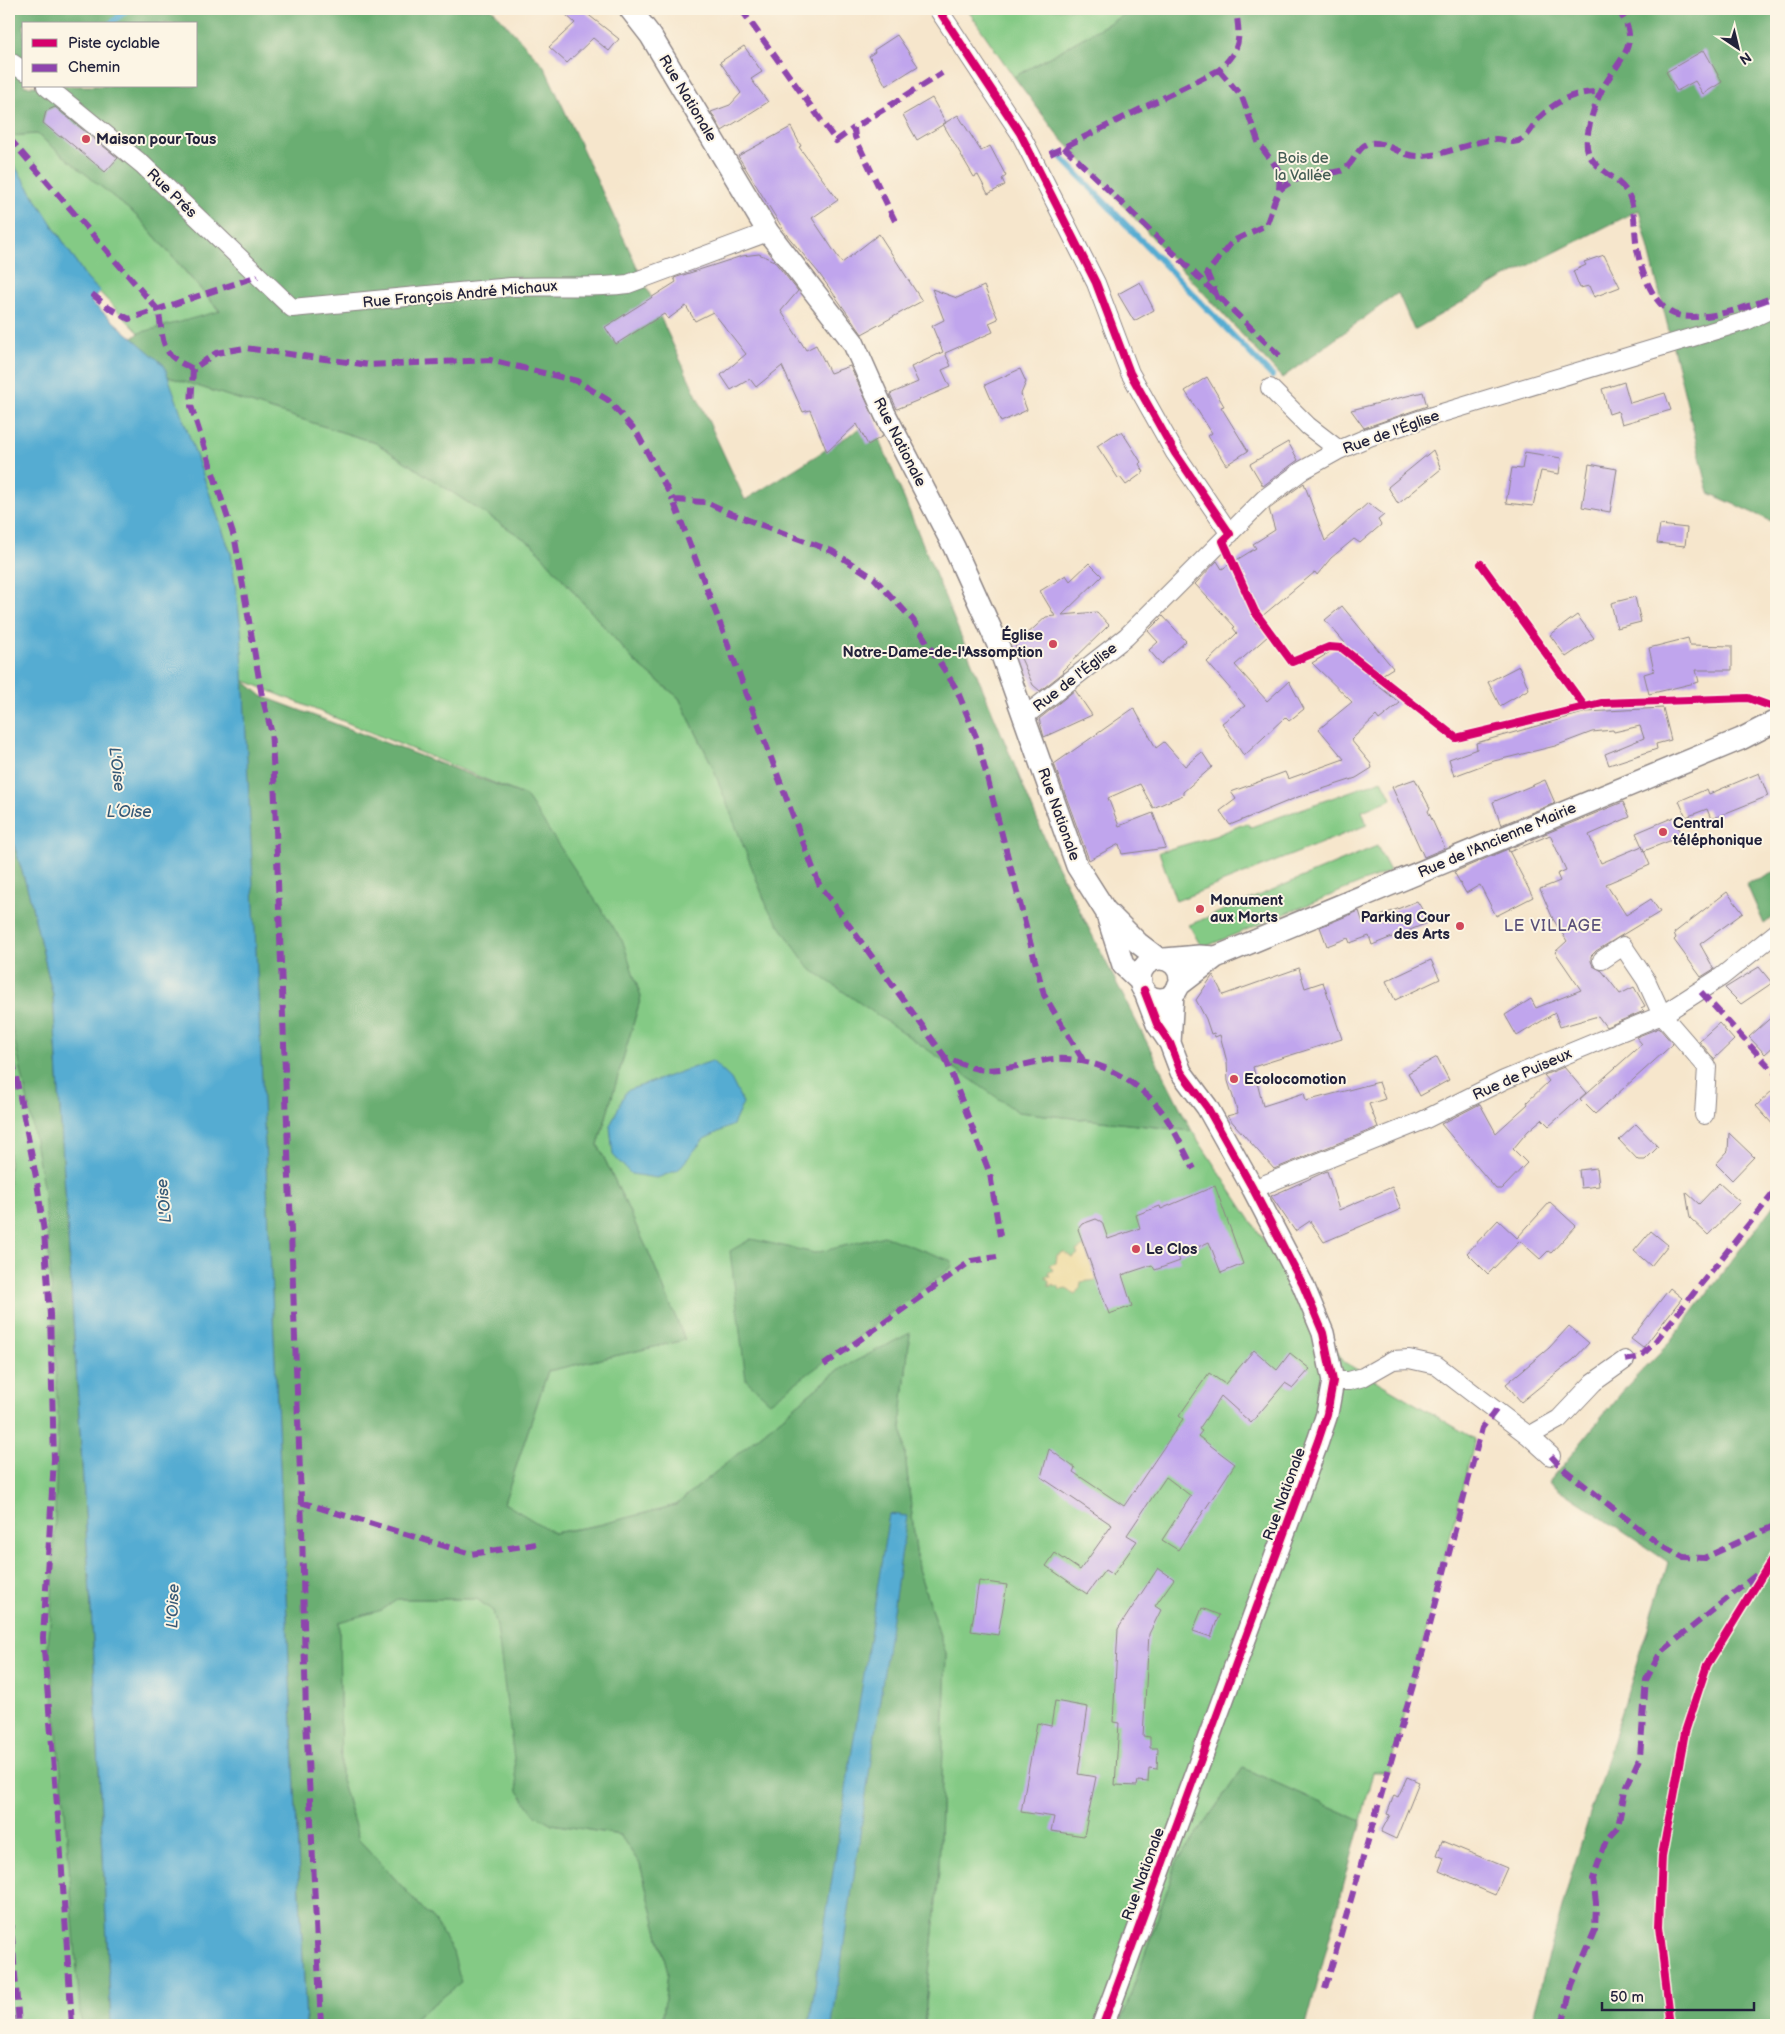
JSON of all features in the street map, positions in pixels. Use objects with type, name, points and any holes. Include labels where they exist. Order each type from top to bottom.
[{"type":"street","name":"Rue Nationale","points":[[630,9],[651,36],[768,232],[853,342],[885,414],[954,548],[999,647],[1077,866],[1105,910],[1138,943],[1162,959]]},
{"type":"street","points":[[938,9],[1020,132],[1096,283],[1134,382],[1175,453],[1230,534]]},
{"type":"street","points":[[9,61],[22,70]]},
{"type":"street","name":"Rue Prés","points":[[48,88],[143,165],[292,308]]},
{"type":"street","name":"Rue François André Michaux","points":[[292,308],[511,287],[543,285],[606,287],[628,284],[768,232]]},
{"type":"street","name":"Rue de l'Église","points":[[1025,716],[1126,637],[1264,498],[1303,470],[1339,450],[1369,437],[1422,419],[1746,321],[1768,311],[1776,303]]},
{"type":"street","points":[[1270,388],[1308,426],[1339,450]]},
{"type":"street","name":"Rue de l'Ancienne Mairie","points":[[1176,990],[1216,957],[1741,739],[1776,721]]},
{"type":"street","name":"Rue Nationale","points":[[1103,2025],[1318,1441],[1327,1414],[1334,1381],[1323,1332],[1311,1302],[1253,1189],[1207,1107],[1181,1072],[1170,1043],[1157,1024],[1142,986],[1123,965],[1105,910]]},
{"type":"street","name":"Rue de Puiseux","points":[[1253,1189],[1422,1121],[1504,1080],[1662,1016],[1701,992],[1776,933]]},
{"type":"street","points":[[1602,960],[1624,946],[1646,980],[1662,1016],[1706,1067],[1704,1115]]},
{"type":"street","name":"Rue de l'Ancienne Mairie","points":[[1162,959],[1199,956],[1216,957]]},
{"type":"street","points":[[1162,959],[1175,965],[1178,970],[1176,990],[1158,998],[1142,986],[1145,966],[1162,959]]},
{"type":"street","name":"Rue Nationale","points":[[1170,1043],[1176,990]]},
{"type":"street","points":[[1334,1381],[1349,1381],[1363,1378],[1393,1360],[1409,1359],[1436,1365],[1529,1436],[1551,1456]]},
{"type":"street","points":[[1529,1436],[1559,1419],[1594,1382],[1625,1360]]},
{"type":"green space","points":[[9,9],[492,9],[544,66],[745,500],[872,421],[1052,856],[1192,1131],[1018,1112],[809,968],[768,909],[711,763],[679,698],[635,662],[532,544],[376,443],[166,376],[164,365],[132,339],[139,333],[220,311],[138,217],[37,134],[9,136]]},
{"type":"green space","points":[[967,9],[1134,9],[1014,77]]},
{"type":"green space","name":"Bois de la Vallée","points":[[1134,9],[1776,9],[1776,507],[1771,521],[1709,493],[1639,210],[1500,280],[1414,330],[1398,293],[1282,378],[1057,134],[1014,77]]},
{"type":"green space","points":[[37,134],[138,217],[220,312],[139,333],[87,279],[9,157],[9,136]]},
{"type":"green space","points":[[166,376],[376,443],[532,544],[635,662],[679,698],[711,763],[1018,1112],[1192,1131],[1344,1362],[1475,1439],[1390,1772],[1373,1772],[1361,1821],[1243,1768],[1177,1862],[1120,2025],[924,2025],[939,1871],[946,1654],[918,1569],[901,1418],[910,1334],[840,1369],[676,1505],[599,1525],[553,1533],[504,1503],[548,1371],[685,1340],[649,1253],[598,1145],[641,997],[526,796],[243,680],[231,554]]},
{"type":"green space","points":[[243,680],[262,696],[526,796],[623,942],[641,997],[598,1145],[649,1253],[685,1340],[548,1371],[504,1503],[554,1533],[599,1525],[676,1505],[840,1369],[910,1333],[901,1418],[918,1569],[946,1654],[939,1871],[924,2025],[662,2025],[668,1972],[640,1864],[620,1835],[552,1824],[534,1814],[518,1791],[497,1627],[493,1611],[477,1599],[398,1599],[382,1610],[339,1622],[341,1779],[359,1840],[436,1923],[453,1952],[461,1983],[406,2025],[306,2025]]},
{"type":"green space","points":[[1382,780],[1392,799],[1362,811],[1367,825],[1176,901],[1159,852],[1215,836],[1246,823],[1251,827]]},
{"type":"green space","points":[[9,829],[53,995],[93,1641],[111,2025],[9,2025]]},
{"type":"green space","points":[[9,829],[29,894],[53,995],[93,1641],[111,2025],[81,2025],[65,1812],[48,1645],[52,1602],[58,1422],[54,1322],[44,1192],[30,1112],[9,1013]]},
{"type":"green space","points":[[1377,846],[1390,871],[1202,948],[1189,925]]},
{"type":"green space","points":[[1776,871],[1776,915],[1764,924],[1746,883],[1761,879]]},
{"type":"green space","points":[[1776,1202],[1776,2025],[1530,2025],[1569,1882],[1668,1562],[1549,1482],[1627,1386],[1670,1342]]},
{"type":"green space","points":[[884,1236],[952,1261],[952,1267],[770,1402],[746,1380],[730,1251],[751,1239],[815,1253]]},
{"type":"green space","points":[[398,1599],[477,1599],[493,1611],[552,1824],[620,1835],[640,1864],[668,1972],[662,2025],[406,2025],[461,1982],[436,1923],[359,1840],[341,1779],[339,1621],[382,1610]]},
{"type":"green space","points":[[1243,1768],[1361,1821],[1306,2025],[1120,2025],[1177,1862]]},
{"type":"sand","points":[[1084,1246],[1097,1280],[1081,1282],[1080,1288],[1075,1294],[1066,1289],[1060,1290],[1058,1285],[1054,1287],[1053,1284],[1049,1287],[1049,1281],[1045,1276],[1050,1276],[1048,1273],[1053,1270],[1049,1265],[1056,1263],[1057,1255],[1064,1252],[1072,1258],[1078,1254],[1076,1251]]},
{"type":"water","name":"L’Oise","points":[[9,157],[87,279],[100,291],[91,302],[164,365],[231,554],[241,628],[306,2025],[111,2025],[93,1641],[53,995],[29,894],[9,829]]},
{"type":"water","points":[[712,1061],[731,1079],[743,1103],[733,1125],[704,1139],[678,1170],[657,1178],[631,1174],[613,1155],[610,1126],[626,1091]]},
{"type":"water","points":[[889,1514],[907,1516],[832,2025],[809,2025]]},
{"type":"building","points":[[569,9],[581,9],[619,39],[609,51],[593,38],[567,63],[549,47],[575,23],[565,14]]},
{"type":"building","points":[[897,35],[918,66],[886,86],[869,56],[875,52],[874,50]]},
{"type":"building","points":[[744,46],[762,72],[751,79],[768,102],[722,131],[711,112],[730,105],[741,93],[720,62]]},
{"type":"building","points":[[1704,50],[1722,82],[1703,94],[1695,81],[1677,91],[1666,72]]},
{"type":"building","points":[[932,98],[946,123],[917,140],[903,115]]},
{"type":"building","points":[[55,107],[118,158],[105,172],[62,136],[60,137],[43,123],[46,111]]},
{"type":"building","points":[[958,115],[981,151],[990,146],[1006,176],[1002,179],[1005,185],[988,194],[978,175],[974,177],[943,124]]},
{"type":"building","points":[[791,127],[801,146],[799,147],[838,200],[812,218],[842,263],[879,234],[922,301],[862,334],[818,272],[786,234],[738,156]]},
{"type":"building","points":[[759,254],[774,261],[798,291],[781,311],[806,350],[816,345],[830,373],[850,366],[883,436],[868,445],[857,424],[827,452],[810,410],[803,412],[782,366],[756,387],[750,379],[731,390],[721,375],[746,354],[713,312],[695,321],[686,306],[668,319],[664,314],[616,344],[605,327],[676,282],[674,278],[742,256]]},
{"type":"building","points":[[1604,255],[1620,287],[1594,297],[1589,286],[1580,288],[1573,271],[1586,265],[1584,262]]},
{"type":"building","points":[[1140,282],[1154,310],[1134,321],[1118,294]]},
{"type":"building","points":[[984,286],[998,319],[989,323],[993,332],[945,353],[951,366],[942,370],[950,387],[897,409],[890,394],[918,382],[911,367],[943,352],[932,326],[944,320],[932,289],[957,298]]},
{"type":"building","points":[[1020,369],[1026,382],[1021,394],[1027,410],[1001,422],[985,385]]},
{"type":"building","points":[[1207,377],[1224,406],[1221,407],[1248,451],[1226,465],[1208,436],[1212,433],[1185,391]]},
{"type":"building","points":[[1624,382],[1630,403],[1665,393],[1671,410],[1622,424],[1618,411],[1609,414],[1602,389]]},
{"type":"building","points":[[1423,392],[1427,406],[1364,428],[1351,410]]},
{"type":"building","points":[[1118,432],[1118,434],[1122,432],[1141,462],[1139,464],[1144,472],[1126,485],[1120,477],[1118,478],[1097,446]]},
{"type":"building","points":[[1288,442],[1298,460],[1263,486],[1250,464]]},
{"type":"building","points":[[1433,450],[1441,469],[1398,504],[1388,487]]},
{"type":"building","points":[[1525,452],[1561,458],[1559,474],[1541,471],[1533,506],[1506,503],[1512,468],[1522,469]]},
{"type":"building","points":[[1589,464],[1617,469],[1610,512],[1582,507]]},
{"type":"building","points":[[1304,483],[1325,541],[1368,503],[1384,515],[1378,520],[1381,525],[1360,543],[1354,539],[1331,558],[1317,575],[1315,572],[1255,622],[1268,636],[1235,665],[1267,701],[1289,681],[1304,709],[1289,721],[1285,717],[1244,756],[1222,723],[1245,706],[1207,662],[1237,633],[1233,628],[1235,627],[1195,584],[1217,561],[1222,569],[1256,548],[1253,544],[1275,530],[1269,509]]},
{"type":"building","points":[[1660,525],[1687,528],[1685,546],[1657,543]]},
{"type":"building","name":"Église Notre-Dame-de-l'Assomption","points":[[1089,563],[1102,576],[1062,615],[1097,612],[1109,625],[1062,671],[1064,672],[1040,691],[1033,685],[1015,645],[1046,617],[1055,616],[1040,591],[1066,575],[1070,581]]},
{"type":"building","points":[[1635,597],[1641,622],[1617,628],[1611,603]]},
{"type":"building","points":[[1342,606],[1393,668],[1372,681],[1400,703],[1379,720],[1376,716],[1351,740],[1371,764],[1372,768],[1356,778],[1298,797],[1230,825],[1220,811],[1236,799],[1231,792],[1285,772],[1288,779],[1344,759],[1319,729],[1352,702],[1312,663],[1345,643],[1325,620]]},
{"type":"building","points":[[1577,615],[1594,638],[1566,657],[1550,635]]},
{"type":"building","points":[[1163,616],[1186,641],[1161,664],[1149,650],[1158,642],[1148,631]]},
{"type":"building","points":[[1688,638],[1690,645],[1732,646],[1732,670],[1696,670],[1699,682],[1649,694],[1644,674],[1654,671],[1649,648]]},
{"type":"building","points":[[1519,666],[1529,689],[1500,706],[1488,682]]},
{"type":"building","points":[[1075,690],[1092,715],[1044,737],[1039,719]]},
{"type":"building","points":[[1134,708],[1156,748],[1164,742],[1185,766],[1202,752],[1212,767],[1183,792],[1183,795],[1153,808],[1140,784],[1108,798],[1119,826],[1153,813],[1166,848],[1122,854],[1119,844],[1089,860],[1054,764]]},
{"type":"building","points":[[1663,708],[1671,740],[1656,744],[1657,749],[1609,765],[1605,754],[1644,738],[1640,726],[1614,732],[1613,730],[1592,732],[1555,746],[1494,761],[1454,776],[1449,759],[1477,749],[1476,743],[1587,712]]},
{"type":"building","points":[[1759,773],[1768,796],[1711,819],[1707,809],[1686,817],[1679,801],[1707,789],[1709,794]]},
{"type":"building","points":[[1415,779],[1430,808],[1428,811],[1445,848],[1424,857],[1392,787]]},
{"type":"building","points":[[1545,780],[1555,803],[1501,825],[1493,802]]},
{"type":"building","points":[[1623,802],[1630,817],[1589,835],[1601,863],[1642,846],[1650,865],[1606,884],[1626,915],[1651,899],[1660,912],[1596,951],[1591,956],[1591,961],[1593,966],[1602,971],[1620,994],[1634,987],[1645,1006],[1641,1008],[1644,1011],[1606,1027],[1598,1016],[1560,1027],[1555,1013],[1517,1036],[1505,1015],[1531,999],[1536,1008],[1581,990],[1555,952],[1567,941],[1553,919],[1540,889],[1560,881],[1557,874],[1566,870],[1550,835],[1509,852],[1508,849]]},
{"type":"building","name":"Central téléphonique","points":[[1674,817],[1682,836],[1644,851],[1636,833]]},
{"type":"building","points":[[1508,849],[1533,897],[1496,916],[1480,885],[1466,893],[1454,872]]},
{"type":"building","points":[[1727,892],[1743,913],[1700,944],[1714,969],[1701,977],[1674,940],[1676,938],[1674,933]]},
{"type":"building","points":[[1417,901],[1430,922],[1372,945],[1369,936],[1350,943],[1348,938],[1327,946],[1320,927],[1359,911],[1363,923]]},
{"type":"building","points":[[1431,960],[1440,979],[1395,1000],[1386,981]]},
{"type":"building","points":[[1759,967],[1772,983],[1741,1004],[1725,988]]},
{"type":"building","points":[[1299,968],[1305,988],[1323,982],[1342,1039],[1253,1067],[1263,1106],[1304,1093],[1306,1101],[1379,1082],[1385,1099],[1369,1104],[1378,1127],[1274,1169],[1227,1116],[1238,1113],[1228,1081],[1227,1062],[1220,1035],[1215,1037],[1214,1033],[1211,1034],[1196,1000],[1213,975],[1223,995]]},
{"type":"building","points":[[1776,1013],[1776,1044],[1765,1054],[1749,1037]]},
{"type":"building","points":[[1719,1023],[1734,1040],[1714,1059],[1699,1041]]},
{"type":"building","points":[[1659,1028],[1673,1044],[1595,1114],[1580,1099],[1642,1044],[1636,1037]]},
{"type":"building","points":[[1437,1057],[1449,1080],[1420,1096],[1408,1073]]},
{"type":"building","points":[[1564,1067],[1586,1093],[1549,1126],[1542,1119],[1528,1131],[1513,1149],[1527,1163],[1502,1189],[1496,1189],[1441,1124],[1480,1104],[1496,1133],[1528,1104],[1527,1102],[1549,1081],[1544,1075]]},
{"type":"building","points":[[1776,1087],[1776,1128],[1756,1106]]},
{"type":"building","points":[[1636,1124],[1658,1147],[1645,1160],[1638,1160],[1619,1140]]},
{"type":"building","points":[[1729,1133],[1754,1157],[1732,1180],[1716,1164],[1728,1151]]},
{"type":"building","points":[[1597,1168],[1599,1186],[1581,1188],[1579,1170]]},
{"type":"building","points":[[1327,1171],[1339,1210],[1392,1187],[1401,1209],[1324,1242],[1310,1221],[1295,1231],[1271,1196]]},
{"type":"building","points":[[1719,1183],[1740,1202],[1708,1235],[1690,1218],[1686,1192],[1699,1204]]},
{"type":"building","name":"Le Clos","points":[[1215,1186],[1243,1264],[1221,1273],[1209,1242],[1178,1256],[1180,1261],[1155,1270],[1152,1265],[1122,1275],[1132,1306],[1109,1314],[1078,1229],[1082,1224],[1096,1219],[1102,1222],[1108,1239],[1140,1228],[1136,1215],[1160,1206],[1161,1209]]},
{"type":"building","points":[[1550,1202],[1576,1226],[1551,1253],[1548,1251],[1540,1259],[1520,1241],[1488,1274],[1467,1253],[1498,1220],[1517,1238]]},
{"type":"building","points":[[1651,1231],[1668,1245],[1651,1266],[1634,1251]]},
{"type":"building","points":[[1670,1288],[1682,1298],[1643,1348],[1631,1339]]},
{"type":"building","points":[[1569,1326],[1589,1343],[1573,1360],[1521,1402],[1506,1384],[1549,1348]]},
{"type":"building","points":[[1254,1350],[1277,1370],[1290,1353],[1310,1369],[1293,1388],[1285,1383],[1251,1423],[1221,1396],[1199,1429],[1202,1431],[1198,1436],[1235,1464],[1178,1550],[1162,1540],[1191,1496],[1166,1477],[1127,1535],[1137,1541],[1113,1575],[1105,1570],[1087,1594],[1046,1566],[1055,1553],[1080,1570],[1112,1525],[1041,1477],[1049,1449],[1075,1468],[1073,1472],[1124,1506],[1183,1419],[1179,1416],[1209,1373],[1225,1384]]},
{"type":"building","points":[[1158,1568],[1174,1579],[1155,1606],[1161,1610],[1149,1634],[1143,1736],[1150,1737],[1150,1748],[1158,1748],[1157,1769],[1149,1768],[1148,1782],[1138,1781],[1137,1786],[1115,1785],[1119,1723],[1113,1722],[1118,1629]]},
{"type":"building","points":[[979,1581],[1007,1585],[998,1635],[971,1631]]},
{"type":"building","points":[[1202,1608],[1219,1615],[1211,1637],[1193,1631]]},
{"type":"building","points":[[1055,1701],[1088,1707],[1078,1774],[1096,1777],[1084,1836],[1051,1831],[1054,1817],[1021,1812],[1037,1723],[1051,1726]]},
{"type":"building","points":[[1407,1777],[1419,1782],[1396,1839],[1381,1832],[1390,1815],[1387,1814],[1394,1795],[1398,1797]]},
{"type":"building","points":[[1442,1841],[1507,1868],[1495,1895],[1439,1871],[1444,1858],[1437,1855]]},
{"type":"waterway","points":[[112,22],[128,9]]},
{"type":"waterway","points":[[1058,154],[1272,376]]},
{"type":"marked path","points":[[741,9],[836,141],[854,128]]},
{"type":"marked path","points":[[1050,154],[1219,70],[1232,55],[1238,42],[1236,9]]},
{"type":"marked path","points":[[1617,9],[1629,33],[1629,43],[1596,103],[1588,133],[1587,149],[1596,165],[1619,183],[1630,198],[1638,254],[1642,270],[1650,288],[1660,304],[1667,310],[1685,317],[1698,317],[1726,312],[1776,296]]},
{"type":"marked path","points":[[1219,70],[1242,97],[1259,144],[1280,172],[1279,191]]},
{"type":"marked path","points":[[895,221],[855,137],[854,128],[942,73]]},
{"type":"marked path","points":[[1218,299],[1207,273],[1233,241],[1266,225],[1278,193],[1289,183],[1308,176],[1345,169],[1362,147],[1370,143],[1381,144],[1405,154],[1427,156],[1495,139],[1511,142],[1518,141],[1526,136],[1540,117],[1560,101],[1583,93],[1601,92]]},
{"type":"marked path","points":[[9,138],[158,310],[166,348],[173,358],[193,369]]},
{"type":"marked path","points":[[1064,147],[1283,359]]},
{"type":"marked path","points":[[92,294],[109,308],[129,319],[258,276]]},
{"type":"marked path","points":[[321,2025],[306,1718],[302,1527],[271,730],[262,696],[235,540],[191,406],[193,369],[216,353],[245,348],[369,365],[490,360],[577,381],[608,400],[637,433],[673,500]]},
{"type":"marked path","points":[[1083,1060],[1044,995],[977,739],[957,690],[913,620],[874,578],[832,551],[732,514],[706,502],[673,500],[819,884],[945,1057],[965,1065],[986,1070],[1062,1059],[1079,1060],[1111,1071],[1126,1079],[1152,1100],[1163,1113],[1194,1169]]},
{"type":"marked path","points":[[1701,992],[1776,1074]]},
{"type":"marked path","points":[[9,1042],[37,1182],[44,1232],[50,1315],[54,1459],[43,1638],[60,1841],[72,2025]]},
{"type":"marked path","points":[[945,1057],[990,1174],[1000,1236]]},
{"type":"marked path","points":[[1625,1360],[1640,1357],[1654,1343],[1776,1190]]},
{"type":"marked path","points":[[824,1365],[971,1261],[997,1257]]},
{"type":"marked path","points":[[1325,1989],[1425,1644],[1482,1428],[1496,1410]]},
{"type":"marked path","points":[[1551,1456],[1561,1467],[1660,1545],[1683,1557],[1704,1558],[1776,1525]]},
{"type":"marked path","points":[[300,1502],[471,1554],[536,1544]]},
{"type":"marked path","points":[[1562,2025],[1572,1985],[1595,1930],[1596,1903],[1593,1879],[1606,1840],[1618,1827],[1625,1790],[1640,1757],[1646,1680],[1660,1653],[1761,1571]]},
{"type":"marked path","points":[[9,1900],[19,2025]]},
{"type":"cycle path","points":[[938,9],[1020,133],[1096,283],[1130,373],[1175,453],[1230,534],[1223,541],[1255,612],[1292,662],[1329,647],[1342,648],[1456,738],[1602,703],[1748,698],[1776,708]]},
{"type":"cycle path","points":[[1481,564],[1585,707]]},
{"type":"cycle path","points":[[1103,2025],[1318,1441],[1327,1414],[1333,1381],[1323,1333],[1303,1285],[1253,1189],[1207,1107],[1181,1072],[1170,1043],[1157,1024],[1144,990]]},
{"type":"cycle path","points":[[1671,2025],[1659,1926],[1662,1856],[1685,1732],[1707,1665],[1776,1553]]},
{"type":"place","name":"Maison pour Tous","points":[[86,139]]},
{"type":"place","name":"Église Notre-Dame-de-l'Assomption","points":[[1053,644]]},
{"type":"place","name":"Central téléphonique","points":[[1663,832]]},
{"type":"place","name":"Monument aux Morts","points":[[1200,909]]},
{"type":"place","name":"Parking Cour des Arts","points":[[1460,926]]},
{"type":"place","name":"Ecolocomotion","points":[[1234,1079]]},
{"type":"place","name":"Le Clos","points":[[1136,1249]]},
{"type":"district","name":"LE VILLAGE","points":[[1553,925]]},
{"type":"water label","name":"L'Oise","points":[[118,769]]},
{"type":"water label","name":"L'Oise","points":[[163,1201]]},
{"type":"water label","name":"L'Oise","points":[[172,1606]]}]
